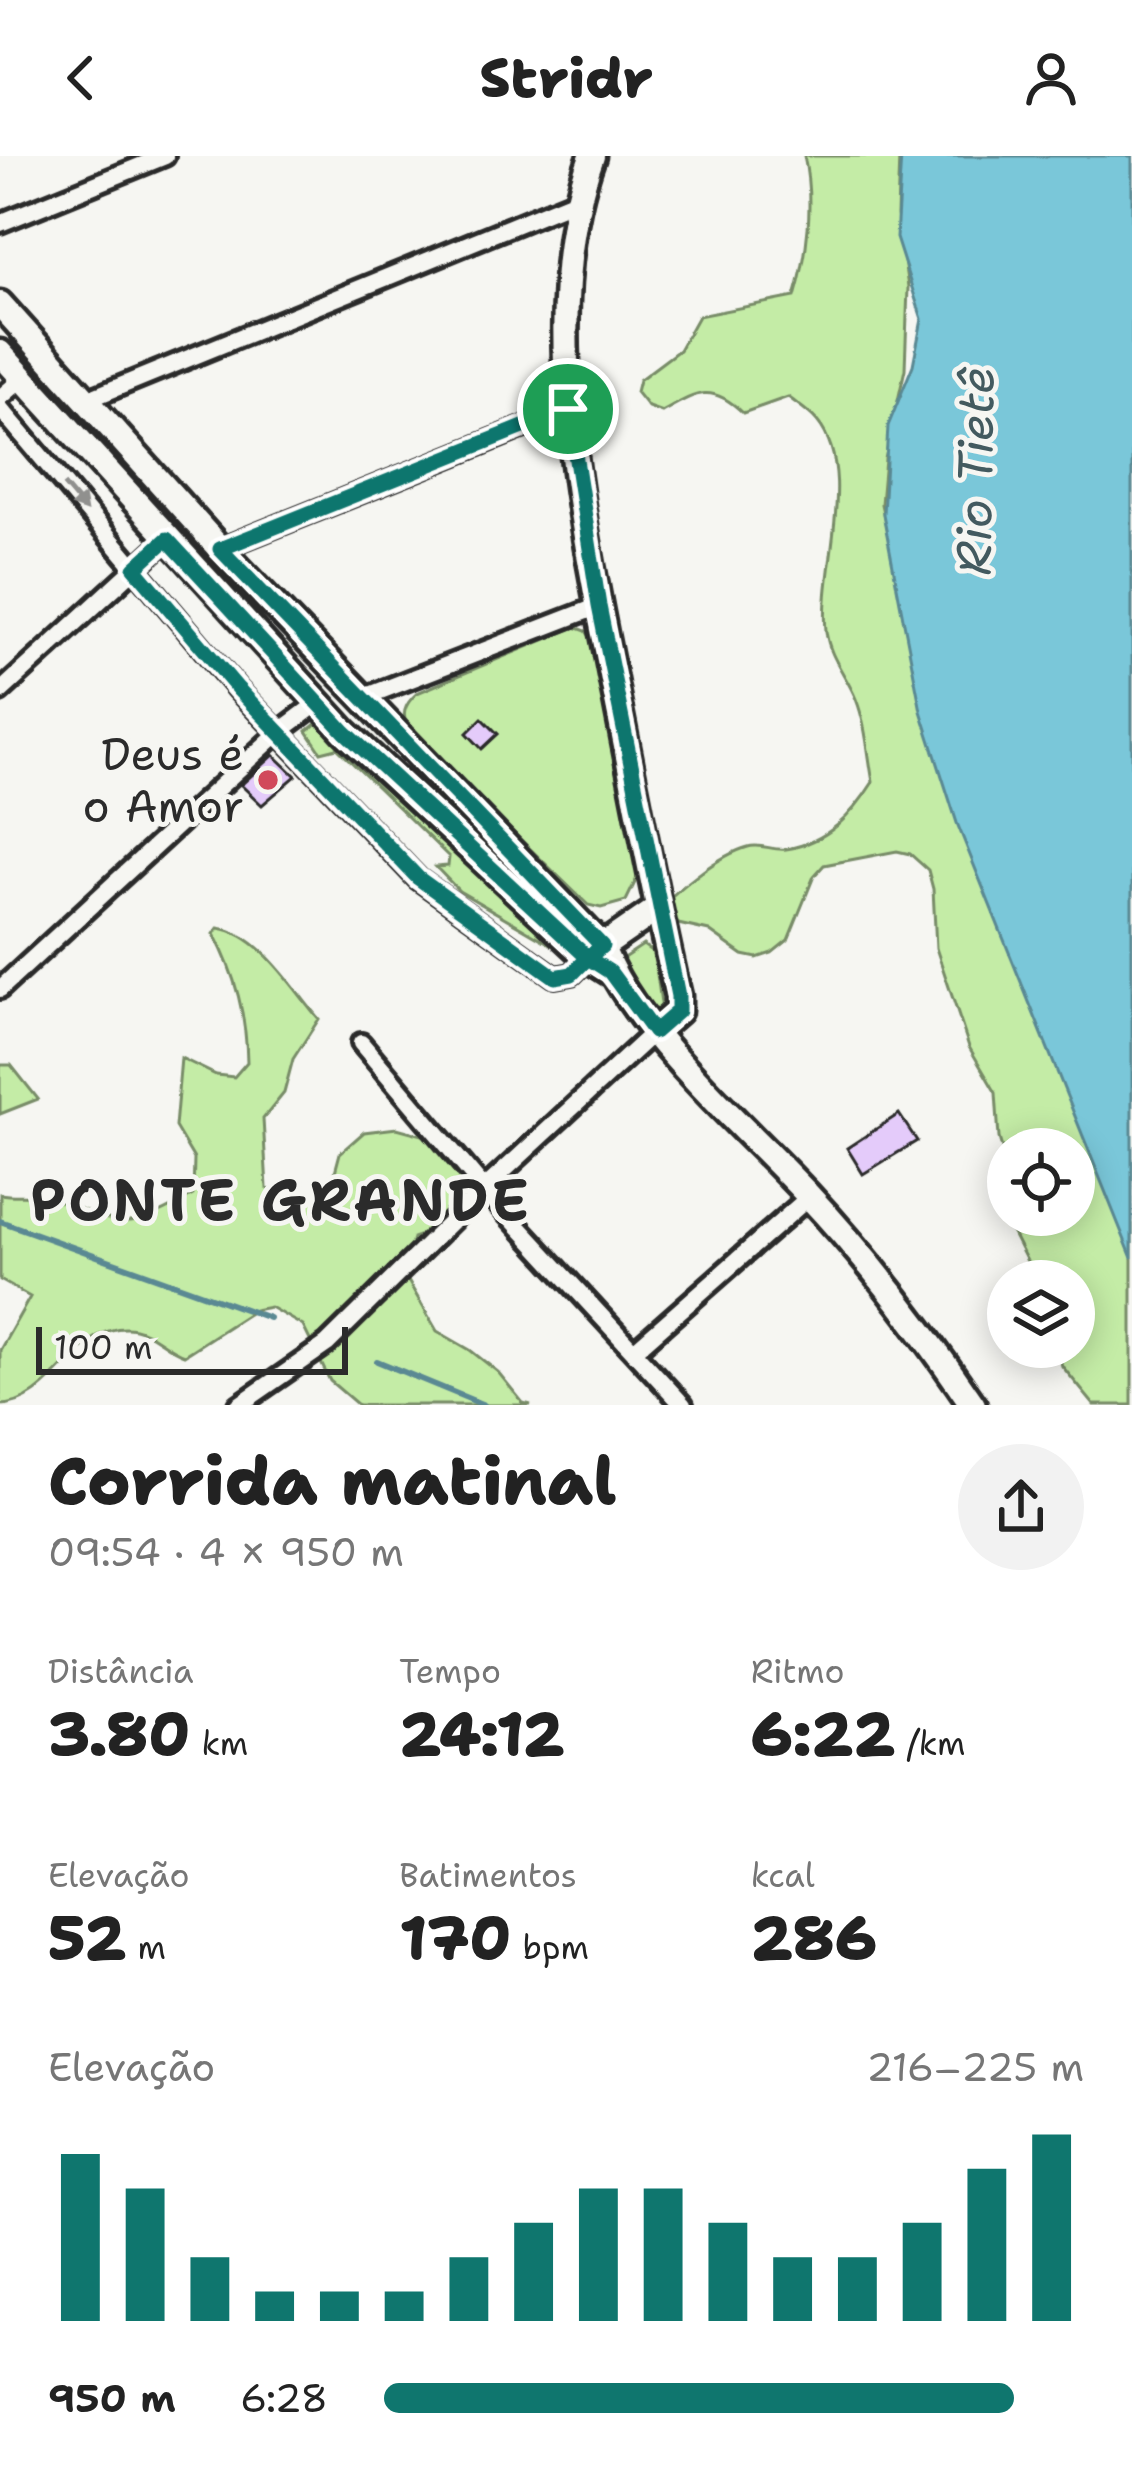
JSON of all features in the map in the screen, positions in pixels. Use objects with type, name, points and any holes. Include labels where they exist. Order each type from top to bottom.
[{"type":"main road","points":[[592,156],[576,200],[567,293],[568,409],[599,606],[678,1011],[654,1032]]},
{"type":"main road","points":[[0,304],[220,549],[595,952],[654,1032],[858,1251],[973,1405]]},
{"type":"main road","points":[[0,353],[345,732],[595,952]]},
{"type":"main road","points":[[595,952],[657,909]]},
{"type":"street","points":[[0,223],[166,156]]},
{"type":"street","points":[[84,400],[576,200]]},
{"type":"street","points":[[0,398],[22,378]]},
{"type":"street","points":[[0,408],[279,732],[418,878],[555,977],[572,974],[595,952]]},
{"type":"street","points":[[220,549],[568,409]]},
{"type":"street","points":[[0,692],[167,539]]},
{"type":"street","points":[[362,698],[599,606]]},
{"type":"street","points":[[0,989],[279,732],[319,702]]},
{"type":"street","points":[[238,1405],[327,1344],[654,1032]]},
{"type":"street","points":[[361,1042],[484,1190],[683,1405]]},
{"type":"street","points":[[634,1352],[809,1196]]},
{"type":"green space","points":[[804,156],[899,156],[897,215],[908,287],[905,369],[885,459],[881,504],[914,654],[1132,1224],[1132,1405],[1094,1405],[1064,1368],[1095,1368],[1095,1260],[1026,1260],[1014,1236],[1095,1236],[1095,1128],[998,1128],[996,1093],[969,1047],[936,948],[928,870],[910,854],[897,851],[824,865],[814,876],[788,940],[757,958],[743,955],[709,931],[665,921],[654,912],[736,851],[753,846],[786,849],[826,833],[847,816],[873,782],[859,709],[826,631],[837,493],[829,442],[817,421],[788,397],[743,413],[722,397],[703,394],[662,412],[648,407],[636,392],[639,380],[679,350],[698,316],[795,297],[808,227]]},
{"type":"green space","points":[[575,627],[586,631],[595,643],[639,874],[626,901],[601,908],[588,905],[410,732],[404,715],[417,693]]},
{"type":"green space","points":[[317,723],[557,948],[459,891],[436,867],[448,866],[449,857],[337,748],[321,752],[307,731]]},
{"type":"green space","points":[[218,928],[262,951],[319,1019],[293,1059],[284,1093],[263,1119],[267,1188],[299,1205],[331,1187],[340,1153],[364,1132],[397,1128],[430,1137],[490,1201],[445,1227],[413,1238],[404,1274],[437,1331],[498,1372],[523,1403],[531,1405],[358,1405],[330,1381],[303,1326],[270,1307],[254,1310],[184,1355],[141,1331],[115,1329],[81,1348],[36,1392],[0,1405],[0,1350],[30,1297],[0,1280],[0,1194],[42,1197],[120,1222],[148,1218],[193,1195],[194,1159],[175,1127],[181,1058],[216,1075],[234,1077],[247,1062],[242,1012],[214,934]]},
{"type":"green space","points":[[643,945],[654,953],[659,1013],[618,969],[622,959]]},
{"type":"green space","points":[[0,1065],[11,1065],[38,1099],[0,1114]]},
{"type":"water","name":"Rio Tietê","points":[[901,156],[1132,156],[1132,1258],[1095,1166],[1095,1128],[1080,1128],[957,823],[921,711],[883,514],[888,426],[913,365],[922,319],[896,238]]},
{"type":"building","points":[[482,718],[498,734],[482,749],[467,733]]},
{"type":"building","name":"Deus é o Amor","points":[[274,755],[296,776],[262,805],[241,785]]},
{"type":"building","points":[[899,1114],[917,1141],[863,1174],[847,1148]]},
{"type":"waterway","points":[[0,1221],[269,1318]]},
{"type":"waterway","points":[[377,1361],[484,1405]]},
{"type":"place","name":"Deus é o Amor","points":[[268,780]]},
{"type":"district","name":"PONTE GRANDE","points":[[281,1200]]},
{"type":"route","points":[[568,409],[220,549],[602,946],[588,958],[345,732],[167,539],[135,568],[238,689],[418,878],[555,977],[572,974],[588,958],[610,972],[654,1032],[678,1011],[678,996],[599,606],[568,409]]}]
